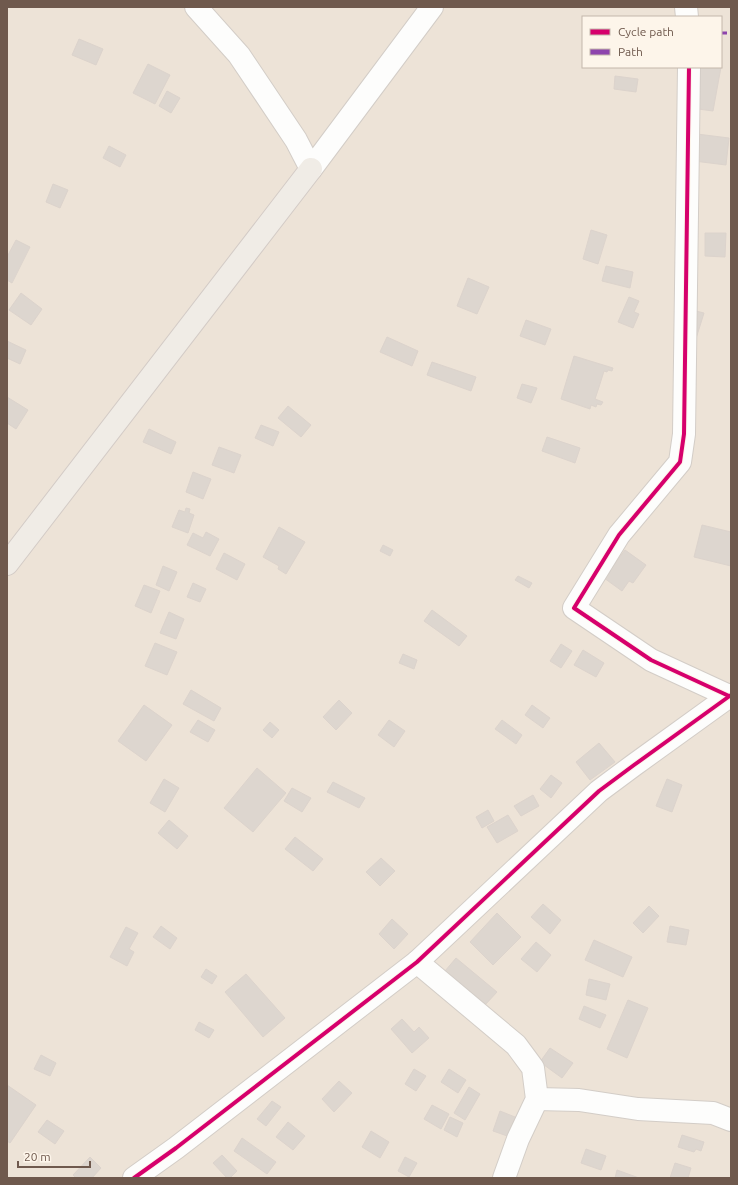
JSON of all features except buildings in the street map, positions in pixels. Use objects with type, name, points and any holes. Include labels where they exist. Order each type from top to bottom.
[{"type":"main road","points":[[7,564],[312,169]]},
{"type":"street","points":[[196,7],[239,55],[296,140],[312,169],[432,7]]},
{"type":"street","points":[[689,68],[684,434],[680,462],[619,535],[574,608],[651,660],[730,695]]},
{"type":"street","points":[[134,1178],[183,1144],[417,962],[599,791],[730,695]]},
{"type":"street","points":[[417,962],[516,1045],[533,1068],[537,1099],[518,1139],[504,1178]]},
{"type":"street","points":[[537,1099],[579,1100],[638,1109],[722,1117]]},
{"type":"shaded area","points":[[7,7],[731,7],[731,1178],[7,1178]]},
{"type":"marked path","points":[[722,33],[731,33]]},
{"type":"cycle path","points":[[689,68],[684,434],[680,462],[619,535],[574,608],[651,660],[729,696]]},
{"type":"cycle path","points":[[134,1178],[176,1148],[417,962],[599,791],[731,695]]}]
